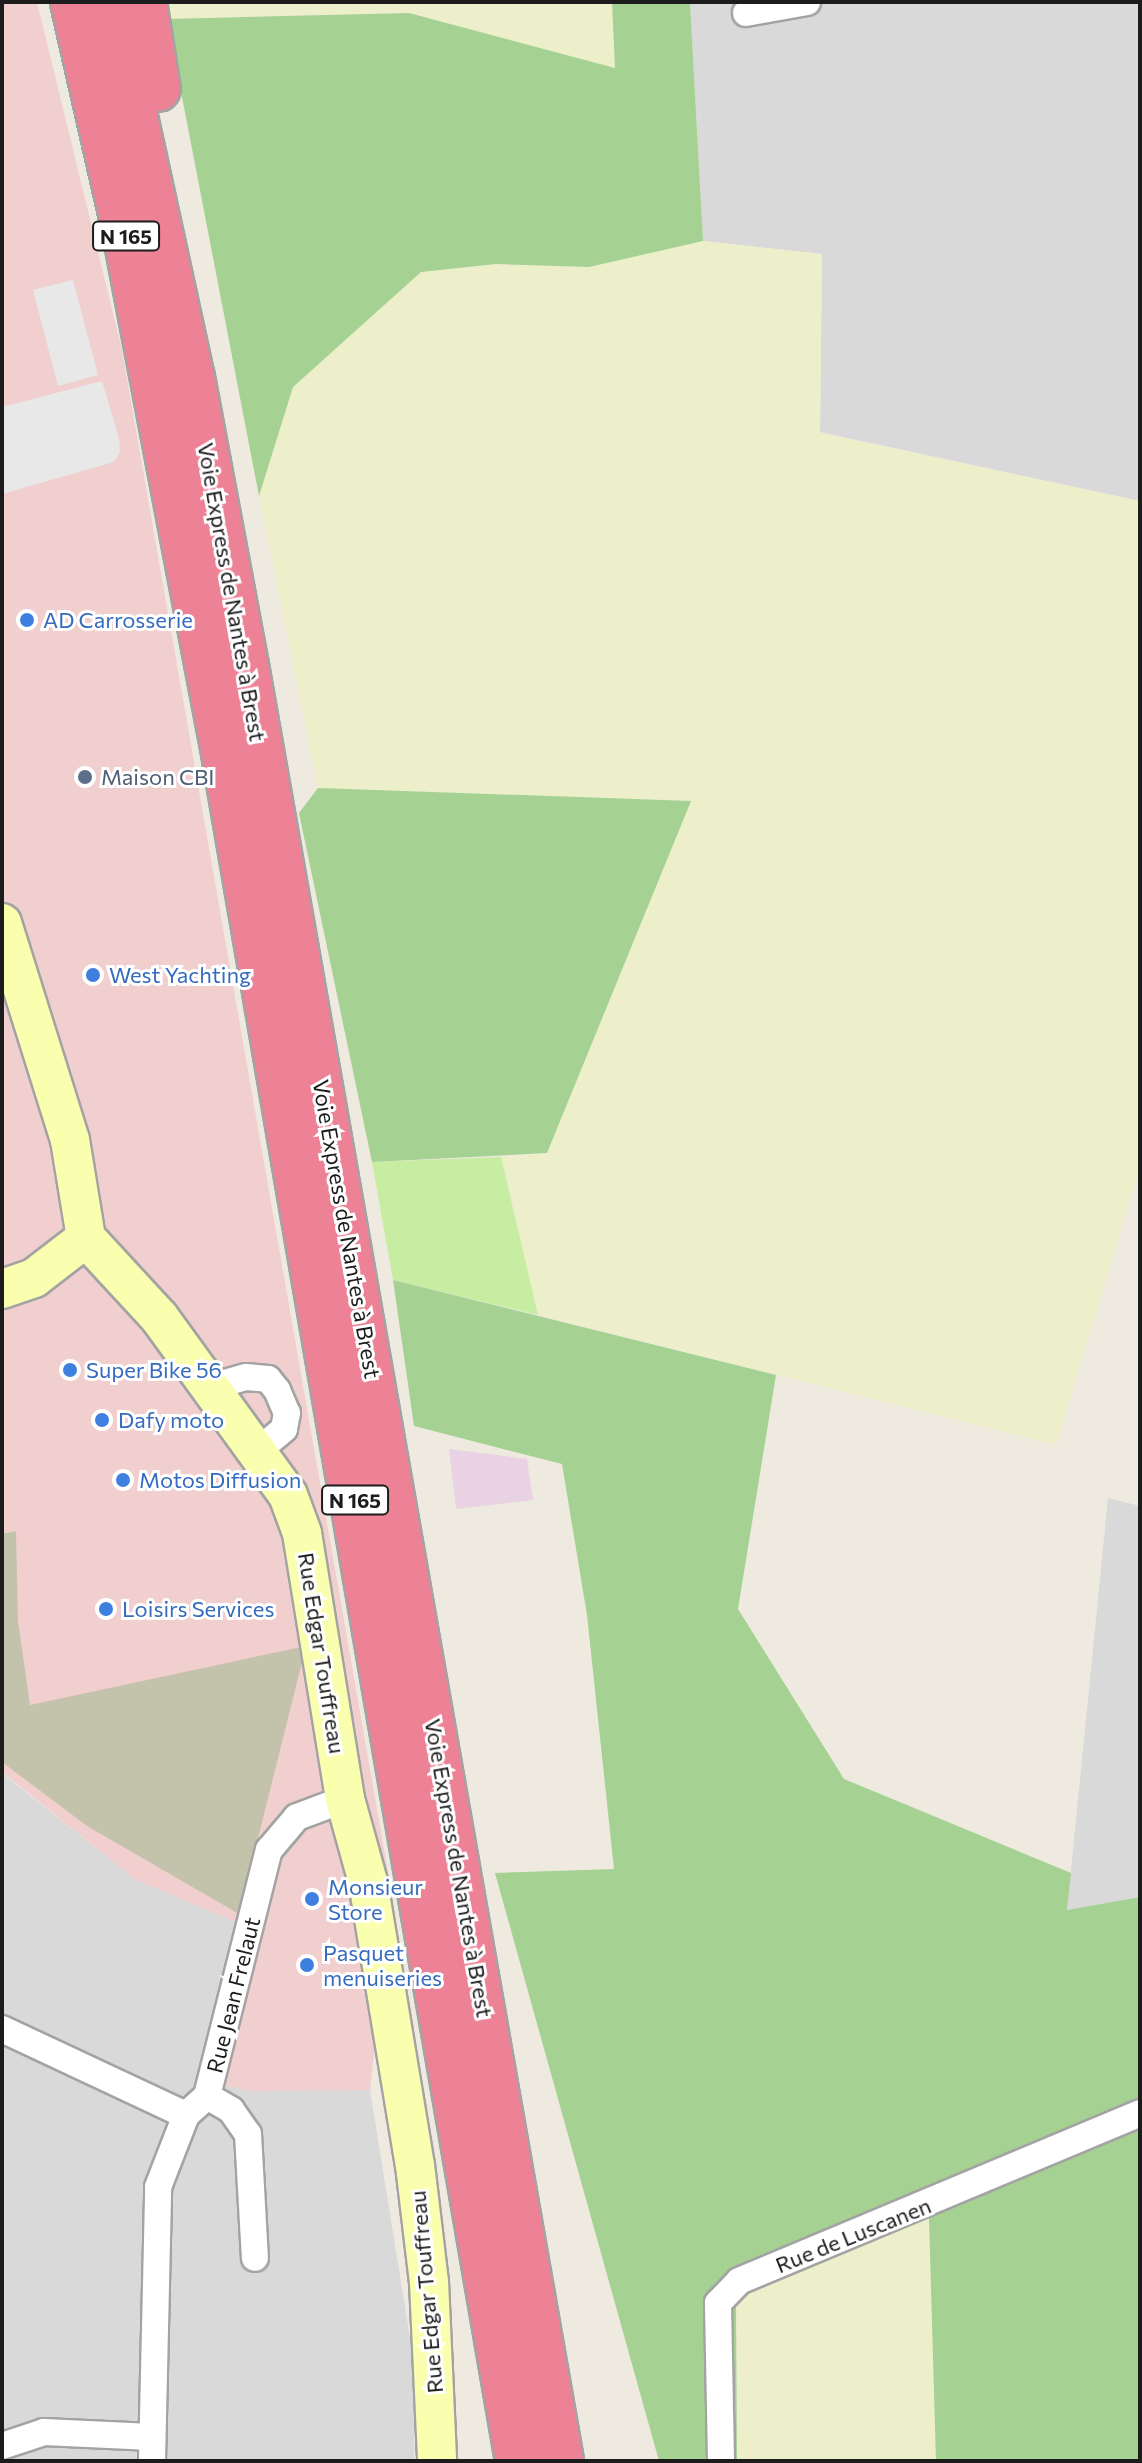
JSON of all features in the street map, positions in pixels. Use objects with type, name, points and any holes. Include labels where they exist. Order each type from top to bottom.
[{"type":"highway","name":"Voie Express de Nantes à Brest","points":[[73,2],[124,227],[217,711],[518,2461]]},
{"type":"highway","name":"Voie Express de Nantes à Brest","points":[[110,2],[192,377],[368,1341],[561,2461]]},
{"type":"highway","points":[[144,2],[192,293],[192,377]]},
{"type":"street","points":[[746,13],[807,2]]},
{"type":"street","points":[[2,923],[70,1140],[86,1238],[34,1278],[2,1289]]},
{"type":"street","name":"Rue Edgar Touffreau","points":[[86,1238],[159,1317],[211,1387],[288,1495],[302,1533],[345,1799],[368,1882],[415,2165],[429,2282],[437,2461]]},
{"type":"street","points":[[211,1387],[246,1377],[268,1379],[277,1390],[287,1413],[284,1429],[257,1452]]},
{"type":"street","name":"Rue Jean Frelaut","points":[[152,2449],[158,2187],[186,2115],[207,2096],[269,1850],[297,1817],[345,1799]]},
{"type":"street","points":[[2,2029],[186,2115]]},
{"type":"street","points":[[207,2096],[231,2110],[248,2134],[255,2258]]},
{"type":"street","name":"Rue de Luscanen","points":[[721,2461],[718,2303],[739,2281],[1140,2113]]},
{"type":"street","points":[[2,2446],[44,2432],[152,2449]]},
{"type":"shaded area","points":[[2,2],[37,2],[122,350],[392,1895],[370,2090],[248,2091],[196,2079],[236,1922],[136,1880],[2,1772]]},
{"type":"shaded area","points":[[165,2],[612,2],[616,69],[409,13],[167,19]]},
{"type":"shaded area","points":[[690,2],[1140,2],[1140,501],[820,432],[822,254],[703,241]]},
{"type":"shaded area","points":[[703,241],[822,254],[820,433],[1140,501],[1140,1167],[1056,1445],[538,1315],[501,1157],[547,1153],[690,801],[318,788],[259,496],[293,387],[421,272],[496,264],[589,267]]},
{"type":"shaded area","points":[[73,280],[98,375],[58,386],[33,290]]},
{"type":"shaded area","points":[[102,381],[119,438],[120,452],[114,462],[2,494],[2,407]]},
{"type":"shaded area","points":[[449,1449],[527,1459],[533,1500],[456,1509]]},
{"type":"shaded area","points":[[1108,1498],[1140,1506],[1140,1897],[1067,1910]]},
{"type":"shaded area","points":[[16,1531],[18,1621],[30,1705],[306,1646],[239,1914],[87,1826],[2,1762],[2,1534]]},
{"type":"shaded area","points":[[2,1773],[136,1880],[237,1922],[248,2091],[370,2090],[415,2369],[414,2461],[2,2461]]},
{"type":"shaded area","points":[[930,2217],[936,2461],[737,2461],[736,2305],[755,2286]]},
{"type":"green space","points":[[612,2],[690,2],[703,241],[589,267],[496,264],[421,272],[293,387],[259,496],[167,19],[409,13],[615,68]]},
{"type":"green space","points":[[318,788],[691,801],[547,1153],[372,1162],[299,813]]},
{"type":"green space","points":[[501,1157],[538,1315],[393,1280],[372,1162]]},
{"type":"green space","points":[[393,1280],[776,1375],[738,1609],[844,1779],[1071,1873],[1067,1910],[1140,1897],[1140,2461],[936,2461],[929,2218],[755,2286],[736,2305],[737,2461],[659,2461],[495,1873],[614,1869],[587,1615],[562,1464],[414,1426]]},
{"type":"place","name":"AD Carrosserie","points":[[27,620]]},
{"type":"place","name":"Maison CBI","points":[[85,777]]},
{"type":"place","name":"West Yachting","points":[[93,975]]},
{"type":"place","name":"Super Bike 56","points":[[70,1370]]},
{"type":"place","name":"Dafy moto","points":[[102,1420]]},
{"type":"place","name":"Motos Diffusion","points":[[123,1480]]},
{"type":"place","name":"Loisirs Services","points":[[106,1609]]},
{"type":"place","name":"Monsieur Store","points":[[312,1899]]},
{"type":"place","name":"Pasquet menuiseries","points":[[307,1965]]}]
